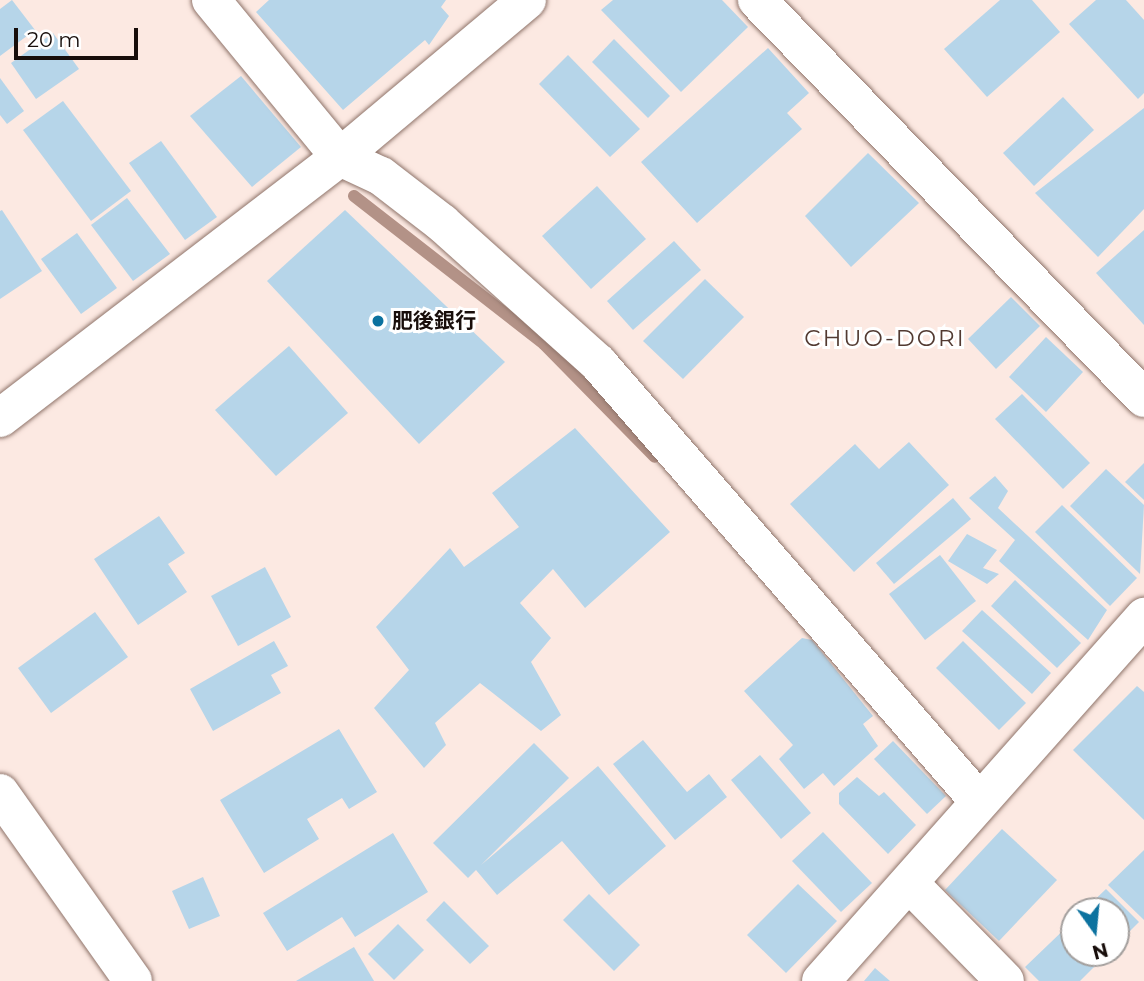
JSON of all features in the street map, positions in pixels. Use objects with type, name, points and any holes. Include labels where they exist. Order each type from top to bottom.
[{"type":"street","points":[[211,0],[341,157],[381,176],[442,223],[598,363],[978,800]]},
{"type":"street","points":[[0,418],[341,157],[527,0]]},
{"type":"street","points":[[757,0],[1144,398]]},
{"type":"street","points":[[821,981],[909,883],[978,800],[1144,617]]},
{"type":"street","points":[[0,793],[133,981]]},
{"type":"street","points":[[909,883],[1005,981]]},
{"type":"building","points":[[12,0],[35,30],[0,56],[0,9]]},
{"type":"building","points":[[269,0],[446,0],[441,7],[449,16],[429,45],[425,40],[343,110],[256,12]]},
{"type":"building","points":[[613,0],[722,0],[748,27],[681,92],[601,10]]},
{"type":"building","points":[[1000,0],[1032,0],[1060,32],[987,97],[944,49]]},
{"type":"building","points":[[1096,0],[1126,0],[1144,20],[1144,93],[1138,99],[1069,24]]},
{"type":"building","points":[[53,33],[79,69],[36,99],[11,63]]},
{"type":"building","points":[[614,39],[670,96],[648,118],[592,62]]},
{"type":"building","points":[[768,48],[809,93],[787,113],[802,129],[697,223],[641,162]]},
{"type":"building","points":[[568,55],[640,129],[610,157],[539,84]]},
{"type":"building","points":[[241,76],[301,147],[252,187],[190,116]]},
{"type":"building","points":[[0,78],[24,111],[7,124],[0,115]]},
{"type":"building","points":[[1063,97],[1094,130],[1034,186],[1003,153]]},
{"type":"building","points":[[63,101],[131,191],[91,221],[23,130]]},
{"type":"building","points":[[1144,108],[1144,209],[1098,257],[1035,193]]},
{"type":"building","points":[[161,141],[217,217],[185,240],[129,163]]},
{"type":"building","points":[[868,153],[919,203],[851,267],[805,216]]},
{"type":"building","points":[[597,186],[646,239],[591,289],[542,236]]},
{"type":"building","points":[[127,198],[170,254],[133,281],[91,225]]},
{"type":"building","points":[[2,210],[42,271],[0,299],[0,211]]},
{"type":"building","points":[[345,210],[505,362],[419,444],[267,281]]},
{"type":"building","points":[[1144,230],[1144,325],[1096,273]]},
{"type":"building","points":[[77,233],[117,288],[81,314],[41,259]]},
{"type":"building","points":[[674,241],[701,270],[633,330],[607,301]]},
{"type":"building","points":[[705,279],[744,317],[683,379],[643,341]]},
{"type":"building","points":[[1011,297],[1040,326],[996,369],[968,339]]},
{"type":"building","points":[[1046,337],[1083,372],[1046,412],[1009,377]]},
{"type":"building","points":[[289,346],[348,413],[276,476],[215,410]]},
{"type":"building","points":[[1022,394],[1090,463],[1063,489],[995,419]]},
{"type":"building","points":[[575,428],[670,532],[585,608],[553,569],[520,603],[551,638],[531,662],[561,715],[541,731],[480,683],[435,723],[446,745],[424,768],[374,708],[409,670],[376,627],[450,548],[464,567],[519,527],[492,493]]},
{"type":"building","points":[[909,442],[949,485],[854,572],[790,504],[855,444],[879,469]]},
{"type":"building","points":[[1144,463],[1144,500],[1125,482]]},
{"type":"building","points":[[1106,469],[1144,505],[1140,574],[1070,506]]},
{"type":"building","points":[[995,476],[1008,491],[998,508],[1107,610],[1088,640],[999,561],[1015,540],[969,498]]},
{"type":"building","points":[[953,498],[971,519],[894,584],[876,563]]},
{"type":"building","points":[[1062,505],[1137,578],[1110,606],[1035,532]]},
{"type":"building","points":[[159,516],[185,553],[168,564],[187,592],[138,625],[94,559]]},
{"type":"building","points":[[967,534],[997,550],[983,568],[999,574],[987,584],[948,561]]},
{"type":"building","points":[[940,555],[976,601],[925,640],[889,594]]},
{"type":"building","points":[[265,567],[291,617],[238,646],[211,596]]},
{"type":"building","points":[[1015,580],[1081,643],[1057,668],[991,606]]},
{"type":"building","points":[[982,610],[1051,673],[1032,694],[962,631]]},
{"type":"building","points":[[95,612],[128,657],[51,713],[18,668]]},
{"type":"building","points":[[802,638],[812,640],[873,716],[863,724],[878,746],[834,786],[823,773],[804,789],[779,759],[793,745],[744,691]]},
{"type":"building","points":[[274,641],[288,666],[271,675],[281,693],[213,731],[190,689]]},
{"type":"building","points":[[963,641],[1026,703],[999,730],[936,668]]},
{"type":"building","points":[[1137,686],[1144,692],[1144,820],[1073,750]]},
{"type":"building","points":[[339,729],[377,792],[349,809],[342,798],[307,819],[319,839],[264,873],[220,800]]},
{"type":"building","points":[[643,740],[687,792],[709,774],[727,797],[675,840],[613,764]]},
{"type":"building","points":[[893,741],[946,796],[927,814],[874,759]]},
{"type":"building","points":[[534,743],[569,778],[481,865],[598,766],[666,846],[609,895],[562,841],[497,895],[476,870],[468,878],[433,843]]},
{"type":"building","points":[[760,755],[811,813],[781,839],[731,780]]},
{"type":"building","points":[[857,777],[879,796],[884,792],[916,825],[888,854],[839,804],[839,793]]},
{"type":"building","points":[[1002,829],[1057,880],[999,941],[945,890]]},
{"type":"building","points":[[823,832],[872,883],[841,912],[792,861]]},
{"type":"building","points":[[393,833],[428,892],[355,937],[342,917],[287,951],[263,913]]},
{"type":"building","points":[[1144,850],[1144,920],[1130,906],[1130,897],[1120,897],[1108,885]]},
{"type":"building","points":[[203,877],[220,916],[189,929],[172,891]]},
{"type":"building","points":[[798,884],[837,921],[786,973],[747,935]]},
{"type":"building","points":[[1106,889],[1114,897],[1098,897]]},
{"type":"building","points":[[589,894],[640,945],[614,971],[563,920]]},
{"type":"building","points":[[444,901],[489,946],[470,964],[426,920]]},
{"type":"building","points":[[1130,913],[1139,922],[1130,931]]},
{"type":"building","points":[[398,924],[424,950],[394,980],[368,954]]},
{"type":"building","points":[[1060,933],[1060,967],[1094,967],[1080,981],[1039,981],[1025,967]]},
{"type":"building","points":[[354,947],[374,981],[296,981]]},
{"type":"building","points":[[875,968],[890,981],[864,981]]},
{"type":"waterway","points":[[354,196],[544,344],[655,457]]},
{"type":"place","name":"肥後銀行","points":[[378,321]]},
{"type":"district","name":"CHUO-DORI","points":[[885,338]]}]
